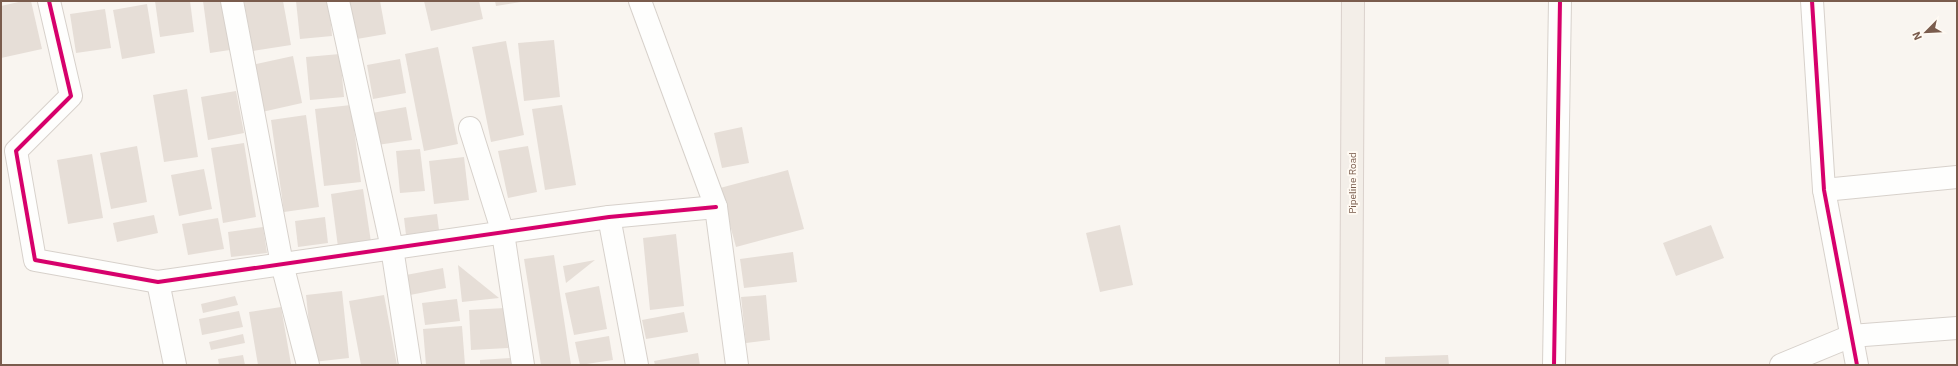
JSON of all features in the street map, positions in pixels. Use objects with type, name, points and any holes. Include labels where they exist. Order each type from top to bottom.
[{"type":"main road","name":"Pipeline Road","points":[[1351,365],[1353,1]]},
{"type":"street","points":[[49,1],[71,96],[16,151],[35,260],[158,282],[609,217],[716,207]]},
{"type":"street","points":[[232,1],[282,264],[308,365]]},
{"type":"street","points":[[338,1],[392,248],[410,365]]},
{"type":"street","points":[[640,1],[716,207],[737,365]]},
{"type":"street","points":[[1554,365],[1560,1]]},
{"type":"street","points":[[1812,1],[1824,190],[1851,336],[1858,365]]},
{"type":"street","points":[[470,128],[503,233],[523,365]]},
{"type":"street","points":[[1824,190],[1957,177]]},
{"type":"street","points":[[609,217],[637,365]]},
{"type":"street","points":[[158,282],[175,365]]},
{"type":"street","points":[[1781,365],[1851,336],[1957,328]]},
{"type":"building","points":[[23,1],[31,1],[42,49],[1,58],[1,6]]},
{"type":"building","points":[[155,1],[190,1],[194,32],[160,37]]},
{"type":"building","points":[[203,1],[237,1],[243,48],[210,53]]},
{"type":"building","points":[[244,1],[283,1],[291,45],[253,51]]},
{"type":"building","points":[[296,1],[329,1],[332,36],[300,39]]},
{"type":"building","points":[[344,1],[380,1],[386,34],[351,40]]},
{"type":"building","points":[[424,1],[479,1],[483,19],[431,31]]},
{"type":"building","points":[[495,1],[521,1],[521,2],[496,6]]},
{"type":"building","points":[[147,4],[155,53],[122,59],[113,10]]},
{"type":"building","points":[[105,9],[111,48],[76,53],[70,14]]},
{"type":"building","points":[[554,40],[560,97],[524,101],[518,43]]},
{"type":"building","points":[[506,41],[524,135],[491,142],[472,47]]},
{"type":"building","points":[[438,47],[458,144],[424,151],[405,54]]},
{"type":"building","points":[[340,54],[344,97],[310,100],[306,57]]},
{"type":"building","points":[[293,56],[302,103],[262,112],[252,65]]},
{"type":"building","points":[[400,59],[406,93],[373,99],[367,65]]},
{"type":"building","points":[[187,89],[198,157],[164,162],[153,95]]},
{"type":"building","points":[[236,91],[244,133],[208,140],[201,97]]},
{"type":"building","points":[[351,105],[361,182],[324,186],[315,109]]},
{"type":"building","points":[[562,105],[576,185],[545,190],[532,109]]},
{"type":"building","points":[[406,107],[412,140],[377,145],[372,113]]},
{"type":"building","points":[[306,115],[319,207],[284,212],[271,120]]},
{"type":"building","points":[[742,127],[749,163],[722,168],[714,133]]},
{"type":"building","points":[[244,143],[256,217],[223,223],[211,148]]},
{"type":"building","points":[[137,146],[147,202],[111,209],[100,153]]},
{"type":"building","points":[[528,146],[537,192],[508,198],[498,151]]},
{"type":"building","points":[[420,149],[425,191],[400,193],[396,151]]},
{"type":"building","points":[[92,154],[103,218],[68,224],[57,160]]},
{"type":"building","points":[[464,157],[469,200],[434,204],[429,161]]},
{"type":"building","points":[[204,169],[212,209],[179,216],[171,175]]},
{"type":"building","points":[[788,170],[804,229],[736,247],[720,188]]},
{"type":"building","points":[[363,189],[371,242],[338,247],[331,194]]},
{"type":"building","points":[[437,214],[439,230],[406,235],[404,218]]},
{"type":"building","points":[[154,215],[158,233],[117,242],[113,223]]},
{"type":"building","points":[[325,217],[328,243],[298,247],[295,221]]},
{"type":"building","points":[[218,218],[224,249],[188,255],[182,224]]},
{"type":"building","points":[[1120,225],[1133,285],[1100,292],[1086,233]]},
{"type":"building","points":[[1711,225],[1724,258],[1676,276],[1663,243]]},
{"type":"building","points":[[263,227],[267,253],[231,257],[228,232]]},
{"type":"building","points":[[676,234],[684,306],[650,310],[643,238]]},
{"type":"building","points":[[793,252],[797,282],[744,288],[740,259]]},
{"type":"building","points":[[554,255],[571,365],[541,365],[524,259]]},
{"type":"building","points":[[595,260],[566,283],[563,266]]},
{"type":"building","points":[[458,265],[499,298],[462,302]]},
{"type":"building","points":[[443,268],[446,288],[410,295],[406,275]]},
{"type":"building","points":[[599,286],[607,329],[574,335],[565,293]]},
{"type":"building","points":[[342,291],[349,358],[313,362],[306,295]]},
{"type":"building","points":[[384,295],[397,365],[361,365],[349,301]]},
{"type":"building","points":[[766,295],[770,340],[746,343],[741,297]]},
{"type":"building","points":[[235,296],[238,305],[203,313],[201,304]]},
{"type":"building","points":[[457,299],[460,321],[425,325],[422,303]]},
{"type":"building","points":[[281,307],[291,364],[258,365],[249,312]]},
{"type":"building","points":[[505,308],[508,348],[471,350],[469,310]]},
{"type":"building","points":[[239,311],[243,327],[202,335],[199,319]]},
{"type":"building","points":[[684,312],[688,332],[646,339],[642,320]]},
{"type":"building","points":[[462,326],[465,365],[426,365],[423,329]]},
{"type":"building","points":[[243,334],[245,343],[211,350],[209,342]]},
{"type":"building","points":[[609,336],[613,360],[580,365],[575,342]]},
{"type":"building","points":[[698,353],[700,365],[655,365],[654,361]]},
{"type":"building","points":[[243,355],[245,365],[219,365],[218,359]]},
{"type":"building","points":[[1448,355],[1449,365],[1385,365],[1385,357]]},
{"type":"building","points":[[510,358],[511,365],[480,365],[480,360]]},
{"type":"cycle path","points":[[49,1],[71,96],[16,151],[35,260],[158,282],[609,217],[716,207]]},
{"type":"cycle path","points":[[1554,365],[1560,1]]},
{"type":"cycle path","points":[[1812,1],[1824,190],[1857,365]]}]
